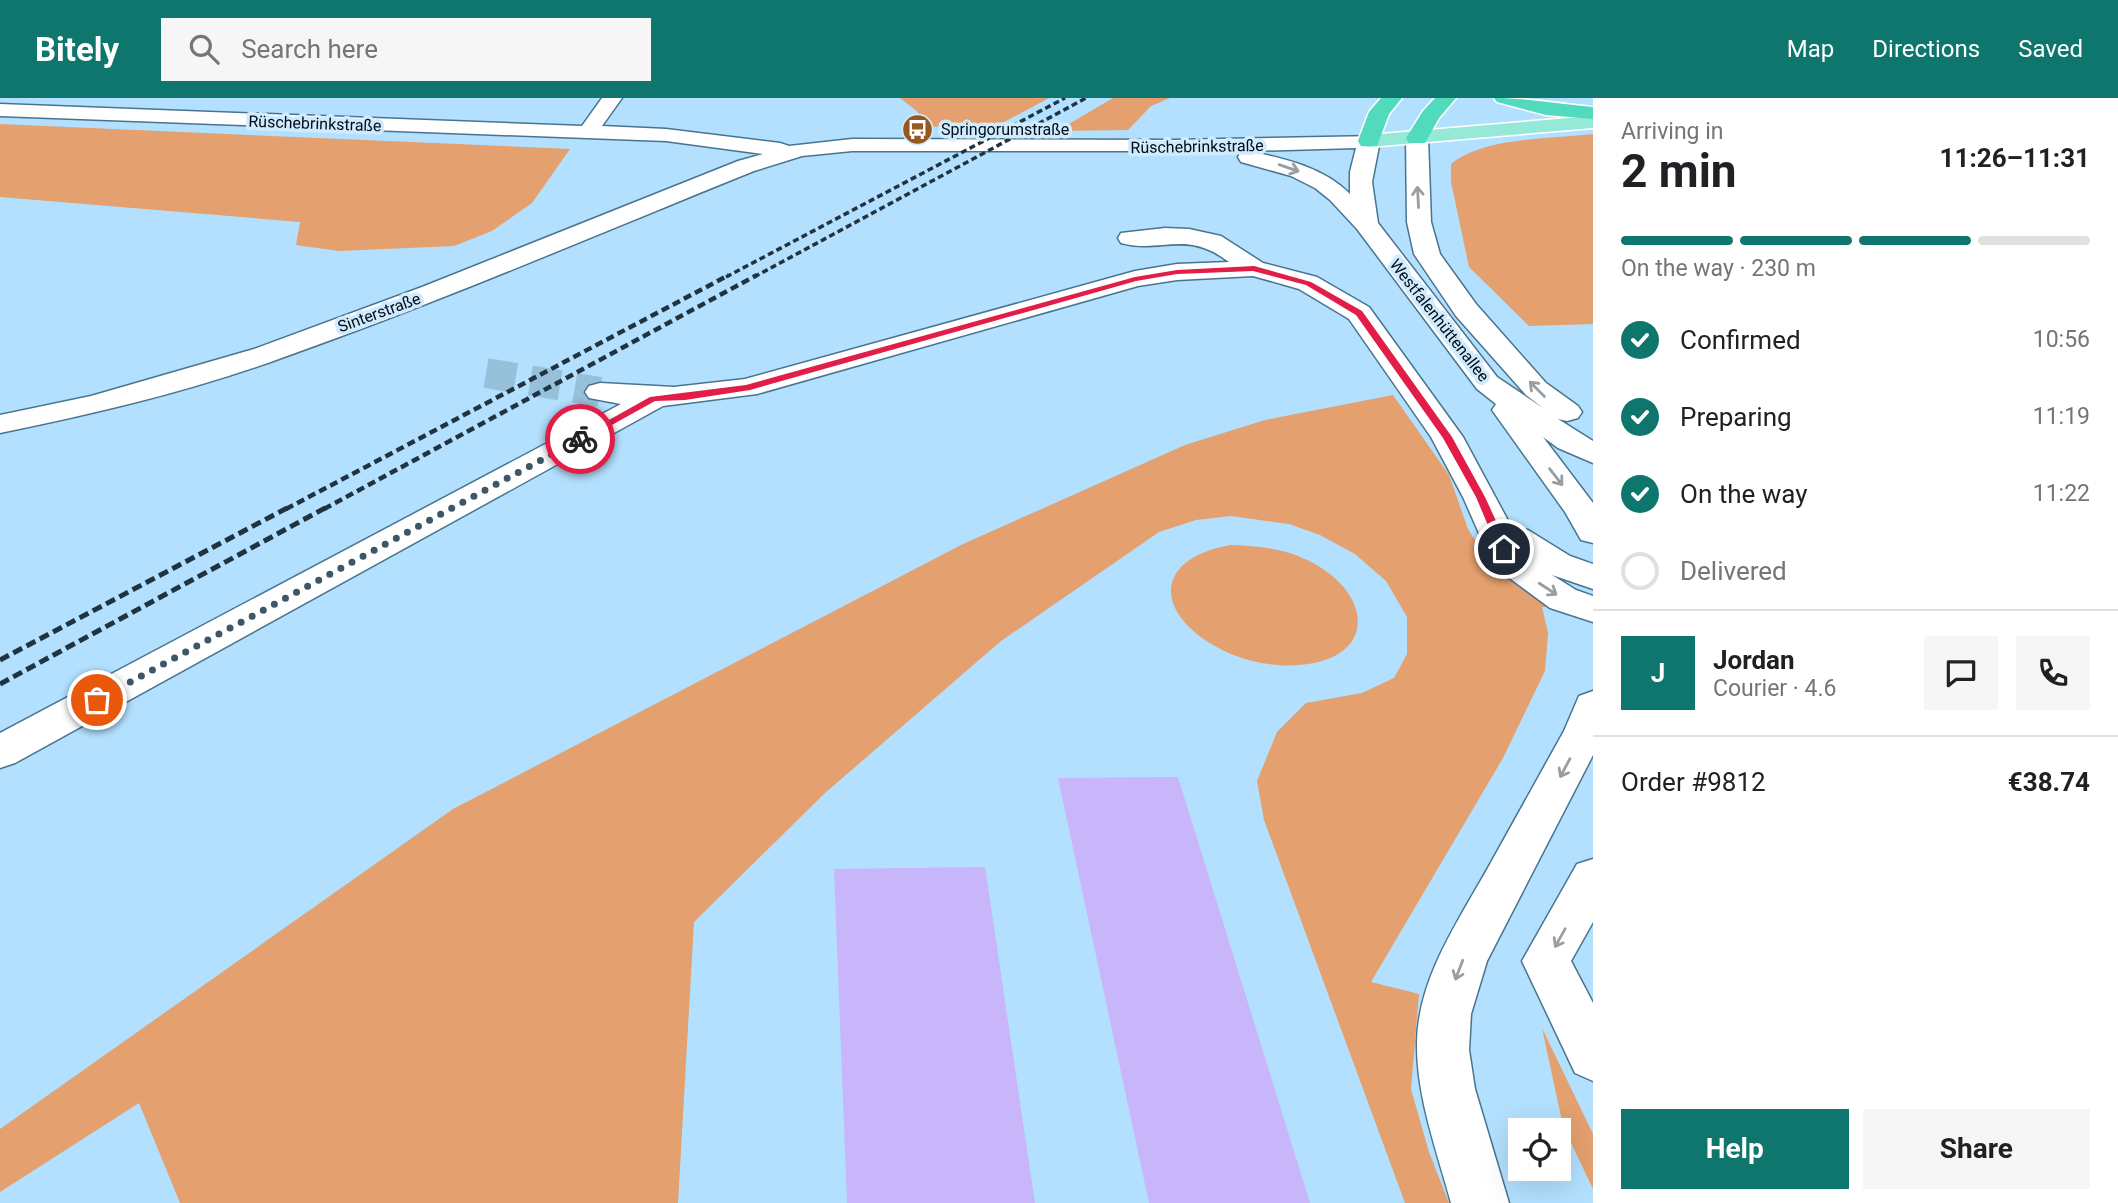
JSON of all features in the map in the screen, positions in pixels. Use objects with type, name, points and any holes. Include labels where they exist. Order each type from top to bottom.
[{"type":"highway","points":[[1369,141],[1379,112],[1392,98]]},
{"type":"highway","points":[[1417,138],[1430,115],[1446,98]]},
{"type":"highway","points":[[1504,98],[1546,109],[1593,113]]},
{"type":"main road","name":"Rüschebrinkstraße","points":[[1369,141],[1593,122]]},
{"type":"street","points":[[589,132],[612,98]]},
{"type":"street","name":"Rüschebrinkstraße","points":[[0,110],[666,135],[707,142],[800,150],[852,145],[1174,146],[1369,141]]},
{"type":"street","name":"Rüschebrinkstraße","points":[[630,134],[662,140],[746,166],[800,150]]},
{"type":"street","name":"Westfalenhüttenallee","points":[[1417,138],[1419,222],[1427,254],[1466,310],[1536,388],[1549,400],[1593,428]]},
{"type":"street","name":"Westfalenhüttenallee","points":[[1366,224],[1360,195],[1360,165],[1369,141]]},
{"type":"street","name":"Westfalenhüttenallee","points":[[1174,146],[1247,157],[1299,171],[1322,183],[1366,224],[1487,383],[1569,441],[1593,453]]},
{"type":"street","name":"Sinterstraße","points":[[0,424],[96,404],[264,355],[431,293],[746,166]]},
{"type":"street","points":[[1130,238],[1198,238],[1220,244],[1254,268]]},
{"type":"street","points":[[600,392],[653,399],[747,388],[1135,279],[1177,272],[1254,268],[1308,283],[1359,313],[1447,437],[1480,497],[1504,549],[1517,566],[1563,599],[1593,610]]},
{"type":"street","points":[[1487,383],[1581,510],[1593,532]]},
{"type":"street","points":[[0,752],[653,399]]},
{"type":"street","points":[[1480,497],[1504,528],[1526,546],[1557,565],[1593,578]]},
{"type":"street","points":[[1480,1203],[1457,1121],[1443,1049],[1451,991],[1464,956],[1585,730],[1593,706]]},
{"type":"street","points":[[1593,878],[1546,961],[1593,1056]]},
{"type":"shaded area","points":[[900,98],[1049,98],[991,129],[919,126],[918,112]]},
{"type":"shaded area","points":[[1113,98],[1170,98],[1151,106],[1128,130],[1057,131]]},
{"type":"shaded area","points":[[0,124],[570,149],[532,203],[492,231],[454,246],[339,251],[296,245],[300,222],[0,197]]},
{"type":"shaded area","points":[[1593,134],[1593,324],[1529,326],[1469,267],[1451,182],[1451,164],[1465,155],[1499,144]]},
{"type":"shaded area","points":[[1393,395],[1449,475],[1468,529],[1481,550],[1516,585],[1550,607],[1542,607],[1548,633],[1545,671],[1503,758],[1371,982],[1419,994],[1411,1089],[1429,1152],[1449,1203],[1405,1203],[1264,820],[1257,781],[1277,732],[1306,703],[1362,693],[1394,678],[1407,654],[1407,617],[1386,581],[1355,554],[1320,535],[1289,524],[1231,516],[1196,520],[1159,532],[1001,641],[825,793],[694,922],[678,1203],[180,1203],[139,1103],[0,1192],[0,1129],[453,809],[963,544],[1185,445],[1265,420]]},
{"type":"shaded area","points":[[1231,545],[1263,547],[1294,554],[1333,577],[1347,592],[1356,608],[1358,624],[1353,639],[1342,651],[1324,660],[1299,665],[1278,665],[1236,656],[1196,633],[1181,618],[1173,603],[1171,588],[1176,574],[1187,561]]},
{"type":"shaded area","points":[[1542,1028],[1593,1134],[1593,1189],[1571,1143],[1571,1118],[1561,1118]]},
{"type":"building","points":[[1178,777],[1310,1203],[1149,1203],[1058,778]]},
{"type":"building","points":[[985,867],[1035,1203],[847,1203],[834,869]]},
{"type":"tunnel","points":[[486,373],[600,392]]},
{"type":"railway","points":[[726,277],[1065,98]]},
{"type":"railway","points":[[754,277],[1086,98]]},
{"type":"railway","points":[[286,509],[729,275]]},
{"type":"railway","points":[[324,509],[757,275]]},
{"type":"railway","points":[[0,660],[289,507]]},
{"type":"railway","points":[[0,684],[327,507]]},
{"type":"way so far","points":[[97,700],[580,439]]},
{"type":"place","name":"Springorumstraße","points":[[918,129]]},
{"type":"route","points":[[580,439],[653,399],[747,388],[1135,279],[1177,272],[1254,268],[1308,283],[1359,313],[1447,437],[1480,497],[1504,549]]}]
